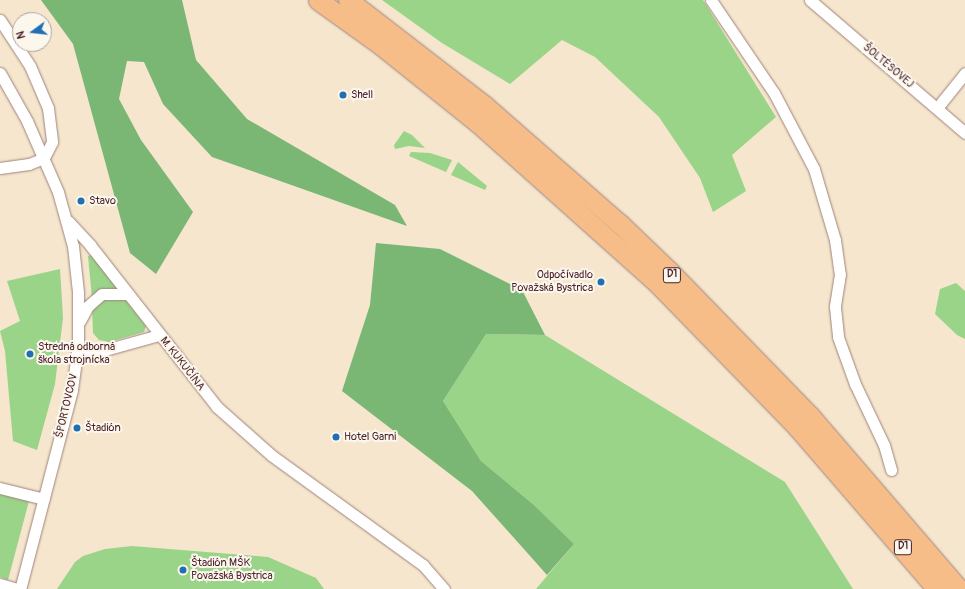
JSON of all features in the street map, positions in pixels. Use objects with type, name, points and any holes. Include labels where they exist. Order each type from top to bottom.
[{"type":"highway","name":"D1","points":[[318,0],[382,46],[477,122],[658,285],[798,428],[937,589]]},
{"type":"highway","name":"D1","points":[[348,0],[485,106],[659,262],[810,416],[959,589]]},
{"type":"street","points":[[711,0],[774,93],[814,169],[835,240],[840,274],[835,307],[838,337],[855,384],[884,445],[891,470]]},
{"type":"street","name":"ŠOLTÉSOVEJ","points":[[810,0],[965,133]]},
{"type":"street","points":[[0,20],[30,66],[48,108],[52,142],[44,158],[29,164],[0,168]]},
{"type":"street","name":"M. KUKUČÍNA","points":[[0,73],[44,158],[67,220],[128,294],[212,402],[240,429],[423,565],[444,589]]},
{"type":"street","points":[[937,108],[965,73]]},
{"type":"street","name":"ŠPORTOVCOV","points":[[19,589],[72,390],[79,322],[77,276],[67,220]]},
{"type":"street","points":[[79,322],[88,306],[96,298],[110,292],[128,294]]},
{"type":"street","points":[[76,358],[159,335]]},
{"type":"street","points":[[0,488],[44,499]]},
{"type":"street","points":[[0,584],[19,589]]},
{"type":"green space","points":[[41,0],[182,0],[196,60],[247,119],[395,205],[407,226],[212,157],[163,104],[144,62],[127,61],[119,99],[141,140],[193,212],[156,274],[130,253],[73,44],[52,15],[52,12],[50,12]]},
{"type":"green space","points":[[382,0],[703,0],[776,117],[732,155],[746,191],[713,212],[700,178],[659,117],[595,57],[562,40],[510,84],[442,43]]},
{"type":"green space","points":[[404,131],[412,135],[425,148],[409,146],[395,149],[394,145]]},
{"type":"green space","points":[[411,152],[430,153],[452,160],[446,172],[409,156]]},
{"type":"green space","points":[[458,162],[487,186],[485,190],[451,175]]},
{"type":"green space","points":[[376,243],[440,249],[522,290],[545,335],[486,334],[443,401],[481,461],[534,505],[574,544],[547,575],[472,491],[342,391],[370,305]]},
{"type":"green space","points":[[91,255],[118,290],[92,298],[88,256]]},
{"type":"green space","points":[[60,269],[63,318],[55,384],[37,450],[13,441],[5,351],[0,331],[20,321],[7,281]]},
{"type":"green space","points":[[956,283],[965,291],[965,339],[957,335],[935,314],[940,289]]},
{"type":"green space","points":[[124,298],[146,326],[144,332],[109,342],[99,340],[93,333],[92,306],[100,299]]},
{"type":"green space","points":[[486,334],[545,335],[785,482],[853,589],[536,589],[574,544],[534,505],[481,461],[443,401]]},
{"type":"green space","points":[[0,494],[29,501],[8,580],[0,577]]},
{"type":"green space","name":"Štadión MŠK Považská Bystrica","points":[[132,546],[268,557],[316,578],[324,589],[57,589],[75,562],[83,556],[105,549]]},
{"type":"place","name":"Shell","points":[[343,95]]},
{"type":"place","name":"Stavo","points":[[81,201]]},
{"type":"place","name":"Odpočívadlo Považská Bystrica","points":[[601,282]]},
{"type":"place","name":"Stredná odborná škola strojnícka","points":[[30,354]]},
{"type":"place","name":"Štadión","points":[[77,428]]},
{"type":"place","name":"Hotel Garni","points":[[336,437]]},
{"type":"place","name":"Štadión MŠK Považská Bystrica","points":[[183,570]]}]
